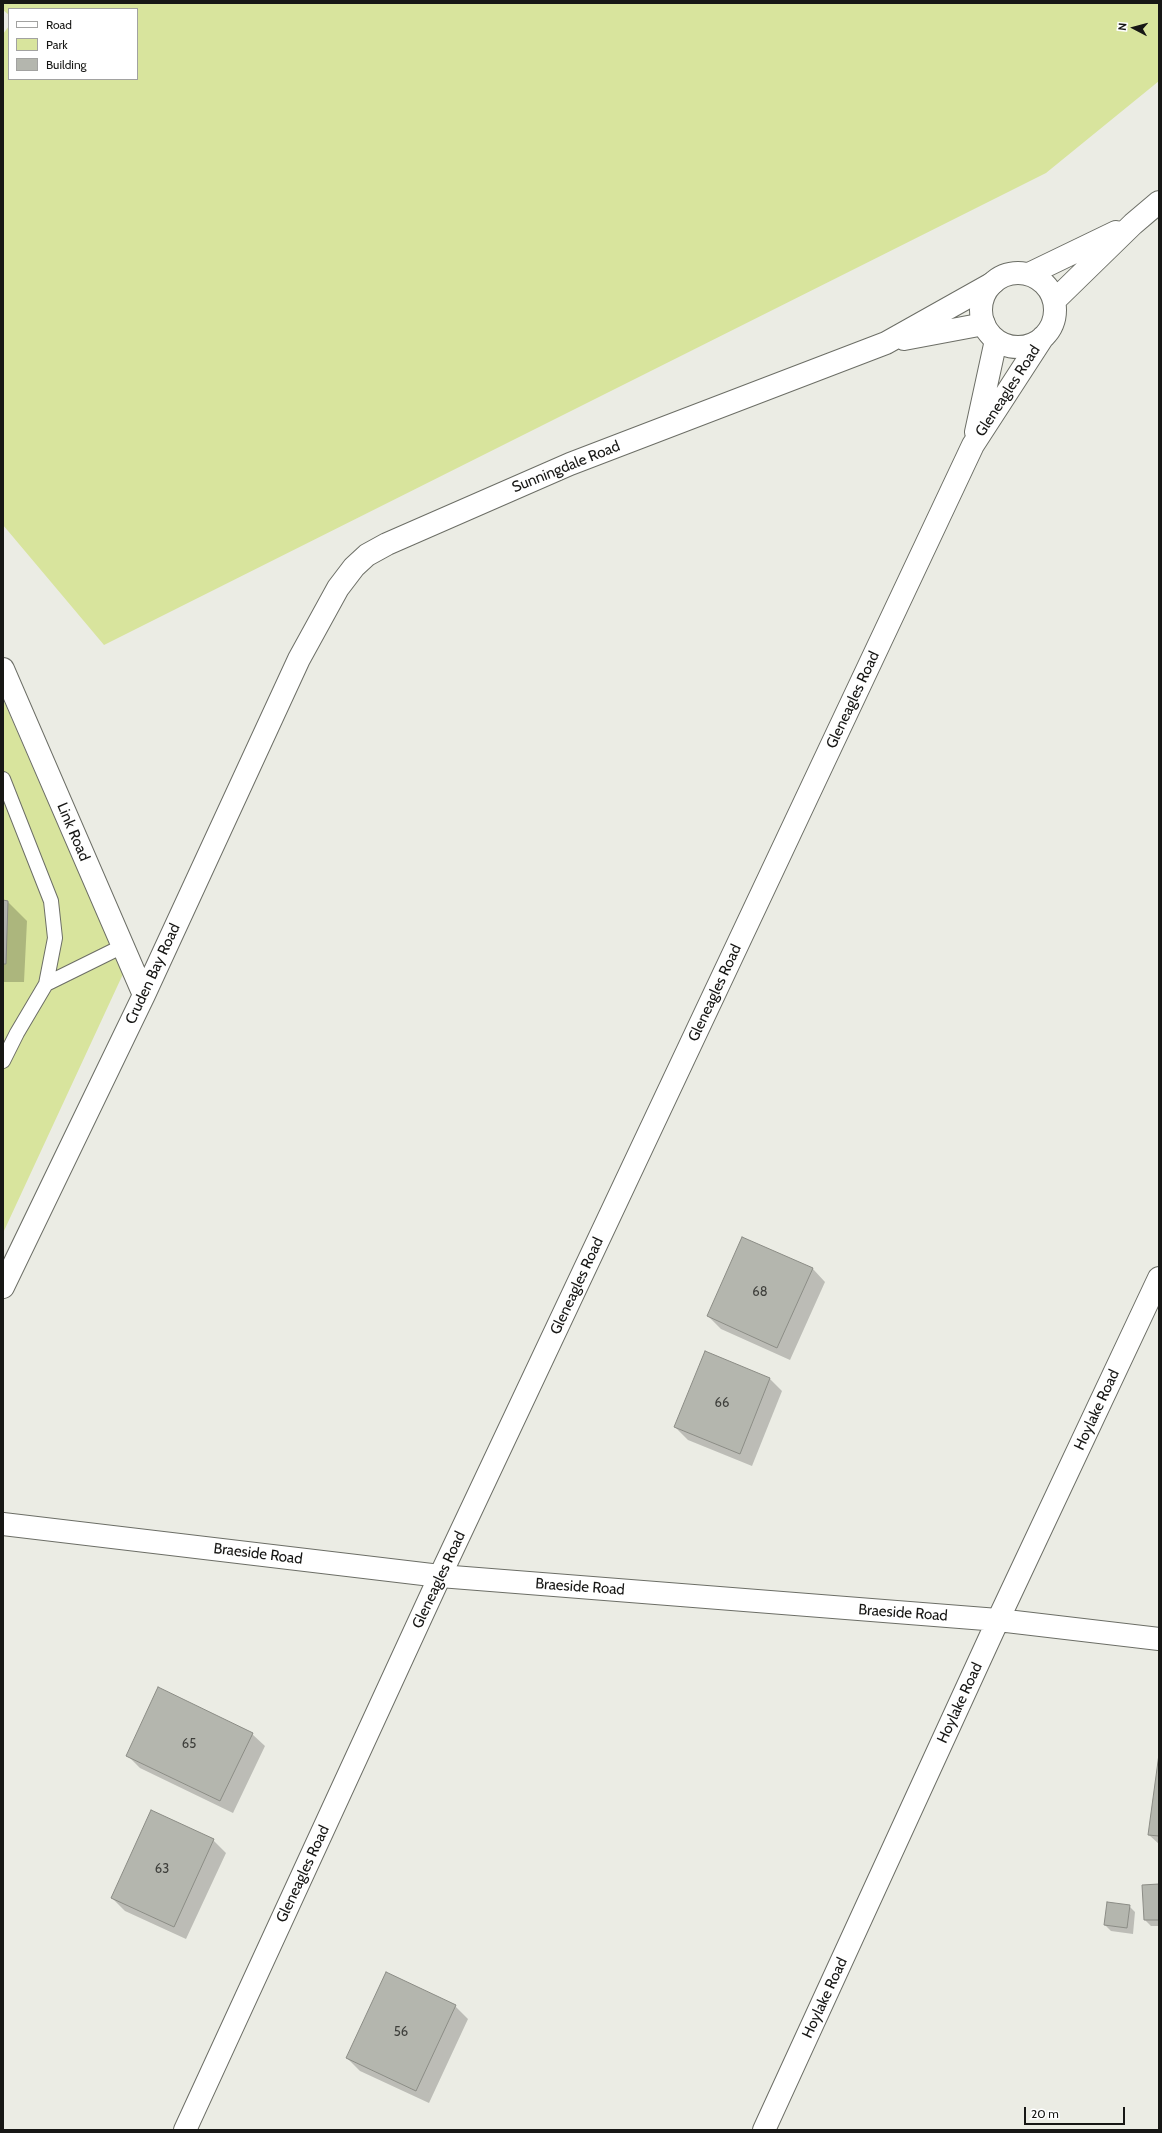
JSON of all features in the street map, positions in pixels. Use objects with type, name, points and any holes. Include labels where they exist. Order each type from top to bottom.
[{"type":"street","points":[[1054,301],[1133,224],[1159,202]]},
{"type":"street","points":[[1029,274],[1133,224]]},
{"type":"street","points":[[1016,272],[1029,274],[1040,280],[1049,290],[1054,301],[1055,314],[1051,326],[1043,337],[1032,344],[1020,347],[1008,345],[990,332],[982,302],[986,291],[993,283],[1004,276],[1016,272]]},
{"type":"street","name":"Sunningdale Road","points":[[299,659],[338,588],[354,567],[367,555],[386,544],[570,464],[886,343],[993,283]]},
{"type":"street","name":"Sunningdale Road","points":[[886,343],[990,332]]},
{"type":"street","name":"Gleneagles Road","points":[[973,445],[990,332]]},
{"type":"street","name":"Gleneagles Road","points":[[185,2130],[440,1576],[973,445],[1043,337]]},
{"type":"street","name":"Cruden Bay Road","points":[[3,1287],[144,995],[299,659]]},
{"type":"street","name":"Link Road","points":[[3,669],[144,995]]},
{"type":"street","name":"Hoylake Road","points":[[764,2130],[998,1620],[1159,1278]]},
{"type":"street","name":"Braeside Road","points":[[3,1524],[440,1576],[998,1620],[1159,1639]]},
{"type":"lane","points":[[3,779],[51,901],[55,938],[46,984],[16,1033],[3,1061]]},
{"type":"lane","points":[[46,984],[122,946]]},
{"type":"green space","points":[[3,3],[1159,3],[1159,81],[1046,173],[104,645],[3,525],[3,34],[8,27],[8,80],[138,80],[138,8],[8,8],[8,14],[3,10]]},
{"type":"green space","points":[[3,699],[123,974],[3,1233]]},
{"type":"building","points":[[3,900],[8,901],[6,964],[3,964]]},
{"type":"building","points":[[742,1237],[813,1268],[777,1348],[707,1316]]},
{"type":"building","points":[[705,1351],[770,1378],[740,1454],[674,1427]]},
{"type":"building","points":[[158,1687],[253,1733],[220,1801],[126,1756]]},
{"type":"building","points":[[1159,1754],[1159,1836],[1148,1835]]},
{"type":"building","points":[[151,1810],[214,1839],[174,1927],[111,1898]]},
{"type":"building","points":[[1159,1884],[1159,1920],[1144,1920],[1142,1885]]},
{"type":"building","points":[[1107,1902],[1130,1905],[1127,1928],[1104,1925]]},
{"type":"building","points":[[386,1972],[456,2005],[416,2091],[346,2058]]}]
